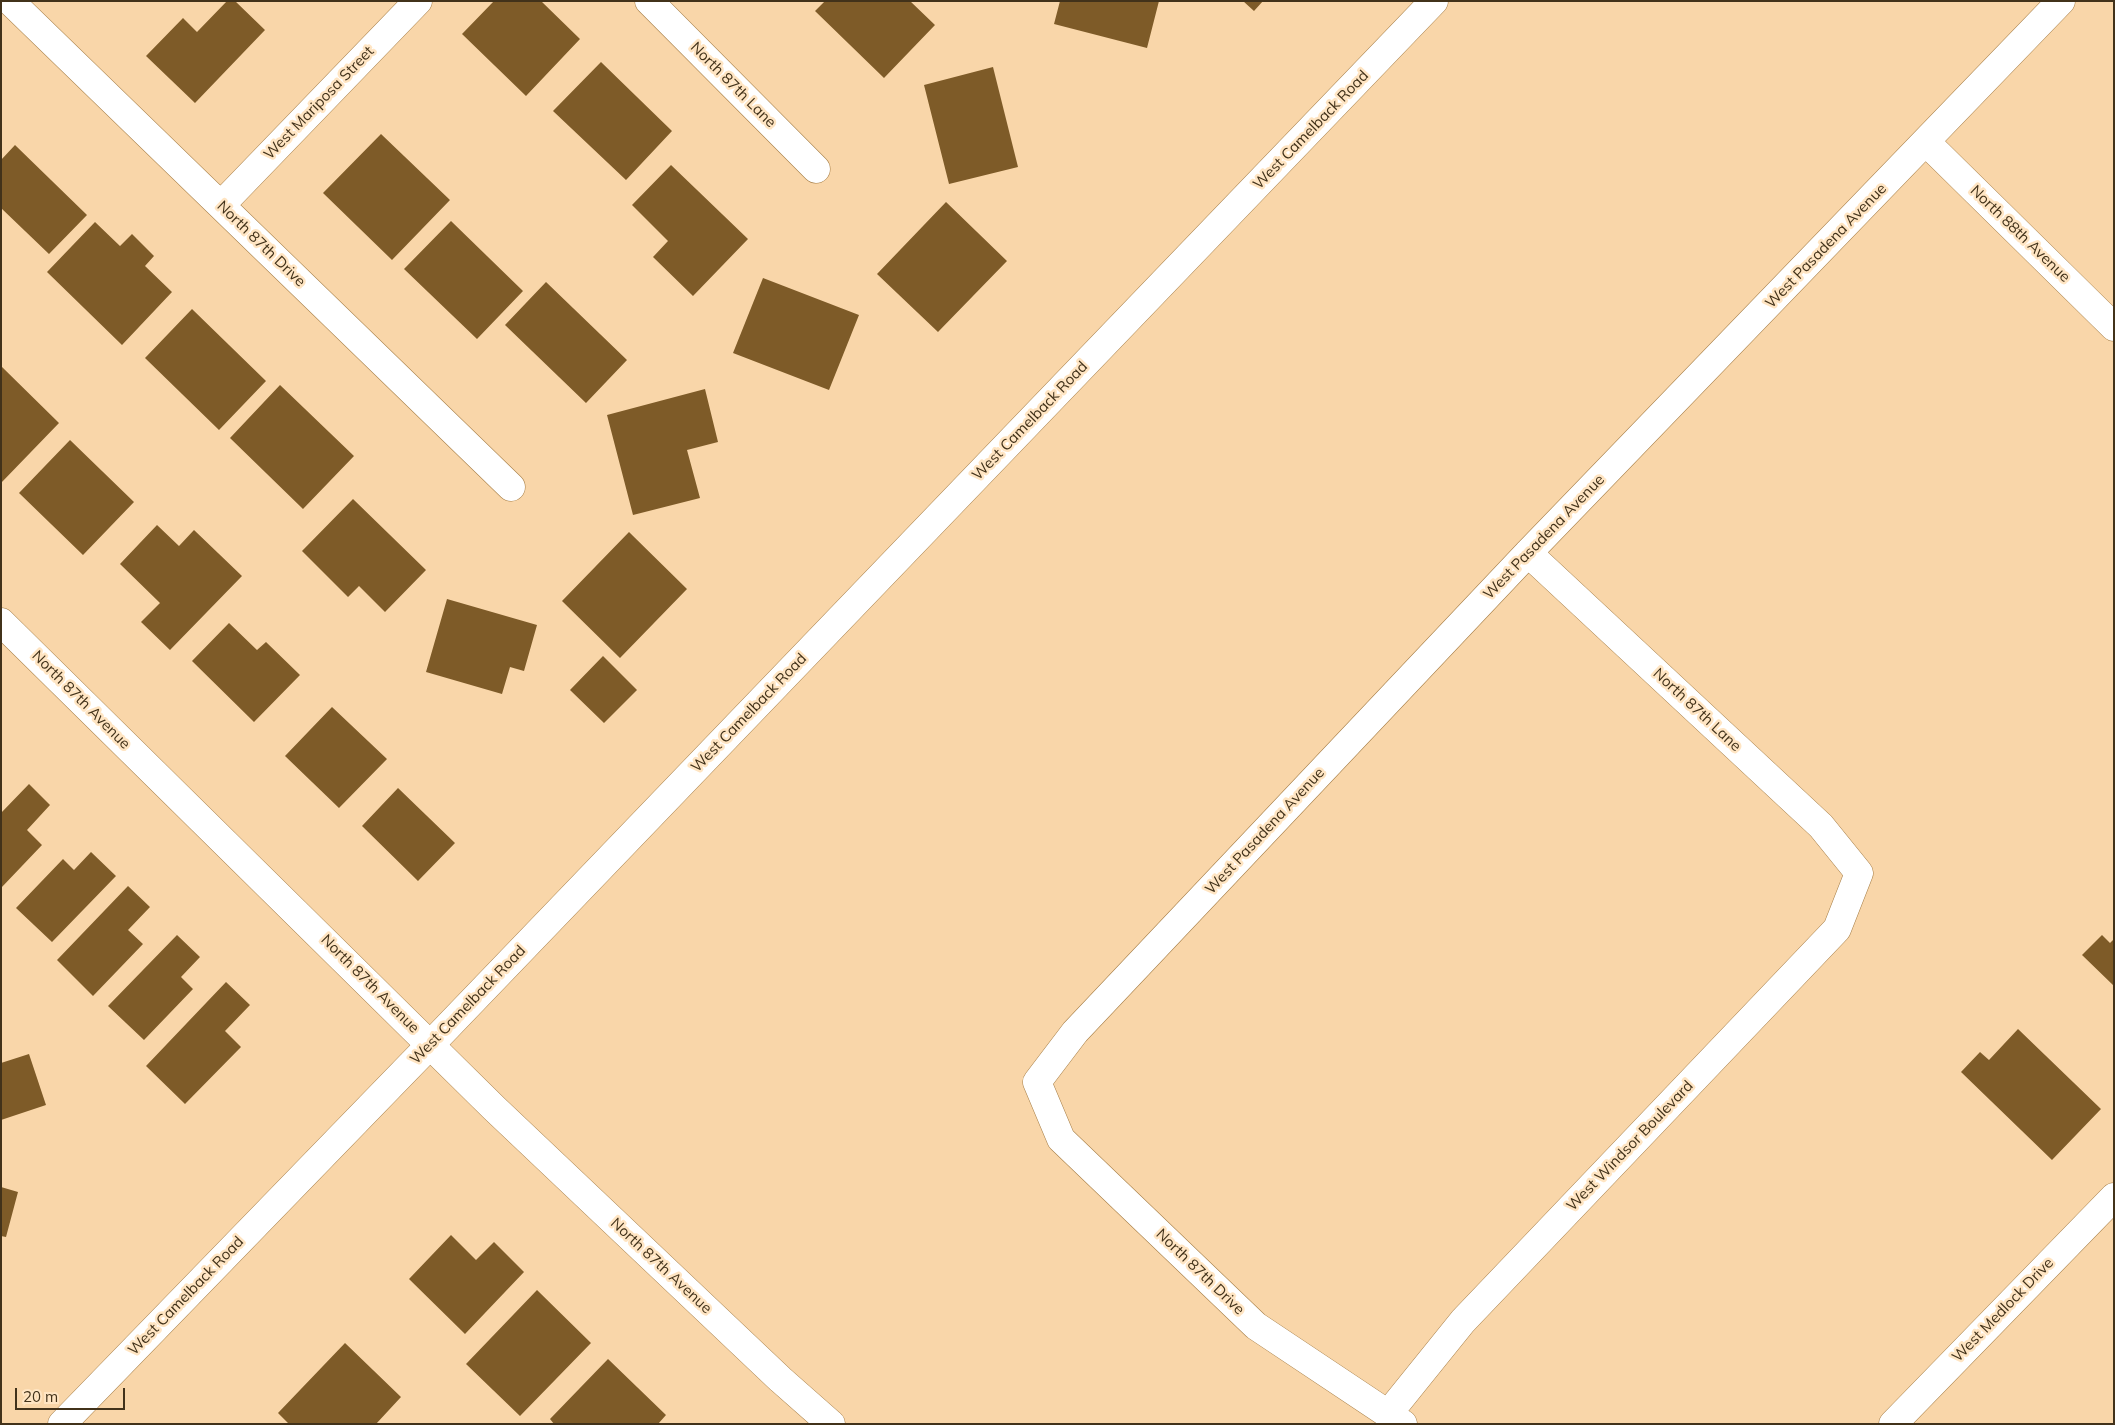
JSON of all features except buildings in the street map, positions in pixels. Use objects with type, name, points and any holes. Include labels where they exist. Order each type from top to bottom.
[{"type":"street","name":"North 87th Drive","points":[[10,1],[511,487]]},
{"type":"street","name":"West Mariposa Street","points":[[220,205],[418,1]]},
{"type":"street","name":"North 87th Lane","points":[[649,1],[816,169]]},
{"type":"street","name":"West Camelback Road","points":[[62,1424],[430,1045],[1434,1]]},
{"type":"street","name":"West Pasadena Avenue","points":[[1037,1082],[1075,1032],[1528,553],[2061,1]]},
{"type":"street","name":"North 88th Avenue","points":[[1926,142],[2114,326]]},
{"type":"street","name":"North 87th Lane","points":[[1528,553],[1821,826],[1859,873]]},
{"type":"street","name":"North 87th Avenue","points":[[1,622],[494,1108],[751,1352],[831,1424]]},
{"type":"street","name":"West Windsor Boulevard","points":[[1395,1419],[1463,1320],[1837,929],[1859,873]]},
{"type":"street","name":"North 87th Drive","points":[[1037,1082],[1061,1138],[1249,1319],[1395,1419]]},
{"type":"street","name":"West Medlock Drive","points":[[1893,1424],[2114,1197]]}]
